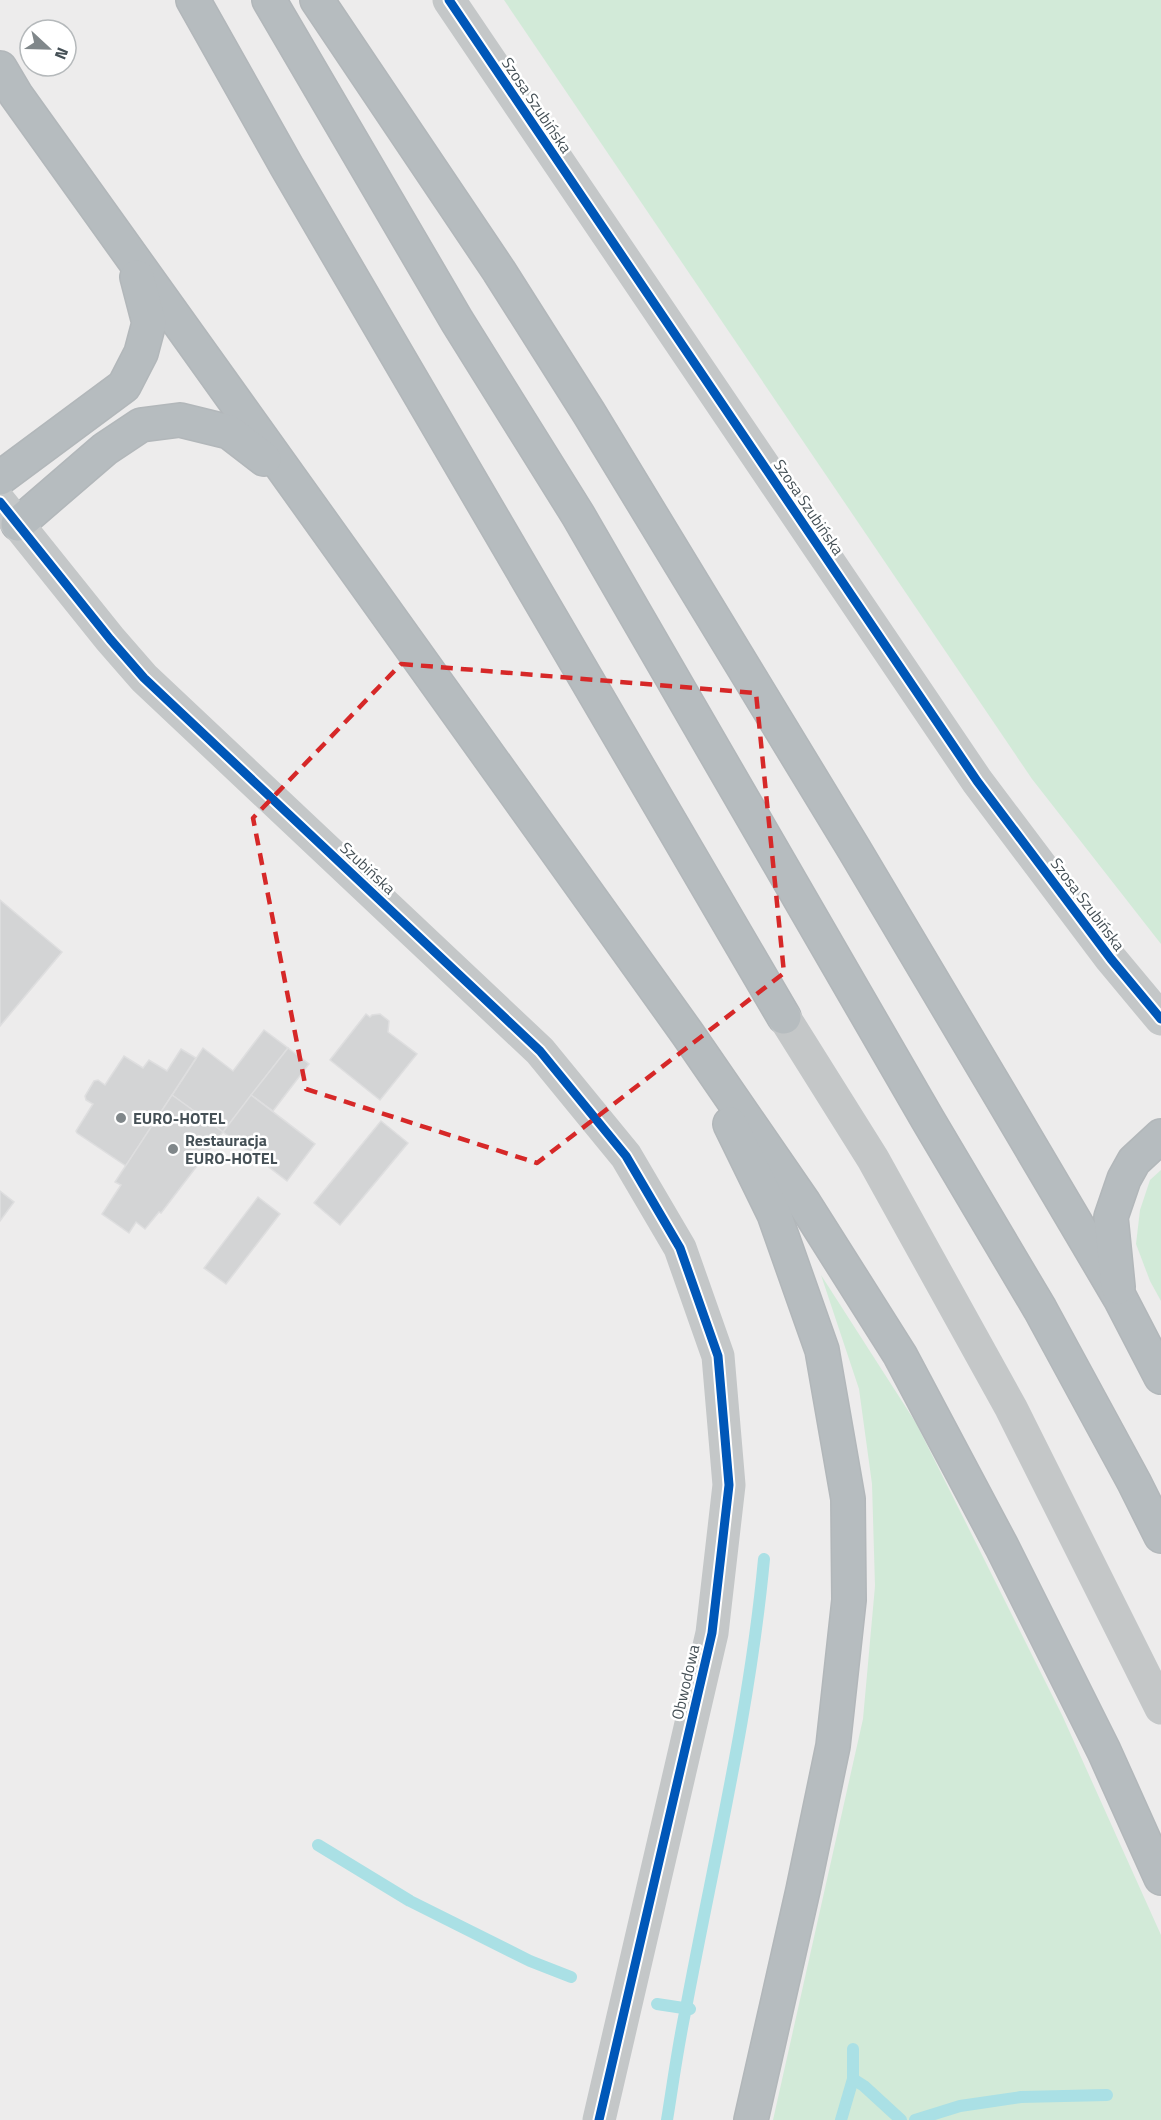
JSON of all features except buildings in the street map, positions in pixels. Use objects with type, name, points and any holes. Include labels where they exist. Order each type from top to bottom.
[{"type":"highway","points":[[193,0],[287,167],[784,1017]]},
{"type":"highway","points":[[268,0],[457,321],[578,515],[910,1090],[1040,1309],[1161,1536]]},
{"type":"highway","points":[[317,0],[499,271],[589,413],[854,849],[1120,1298],[1161,1377]]},
{"type":"highway","points":[[0,68],[133,260],[687,1033],[804,1203],[900,1355],[1002,1547],[1104,1751],[1161,1878]]},
{"type":"highway","points":[[0,478],[124,386],[141,353],[149,323],[133,260]]},
{"type":"highway","points":[[9,513],[141,425],[180,420],[229,432],[292,481]]},
{"type":"highway","points":[[687,1033],[774,1214],[822,1350],[848,1499],[849,1600],[832,1746],[803,1890],[751,2120]]},
{"type":"highway","points":[[1120,1298],[1111,1217],[1124,1179],[1134,1161],[1161,1136]]},
{"type":"street","name":"Szosa Szubińska","points":[[449,0],[634,278],[977,781],[1110,959],[1161,1019]]},
{"type":"street","name":"Szubińska","points":[[9,513],[144,678],[540,1051],[626,1156],[680,1248]]},
{"type":"street","points":[[784,1017],[873,1159],[1006,1398],[1161,1708]]},
{"type":"street","name":"Obwodowa","points":[[599,2120],[712,1633],[729,1485],[718,1356],[680,1248]]},
{"type":"highlighted area","points":[[401,664],[756,693],[784,973],[537,1163],[306,1089],[253,818]]},
{"type":"green space","points":[[504,0],[1161,0],[1161,944],[1032,779]]},
{"type":"green space","points":[[1161,1170],[1161,1301],[1150,1281],[1136,1244],[1140,1210],[1150,1180]]},
{"type":"green space","points":[[821,1275],[916,1423],[1062,1715],[1161,1935],[1161,2120],[773,2120],[863,1719],[875,1586],[872,1484],[859,1389]]},
{"type":"waterway","points":[[667,2120],[680,2036],[741,1728],[764,1559]]},
{"type":"waterway","points":[[318,1845],[410,1901],[530,1961],[571,1977]]},
{"type":"waterway","points":[[657,2004],[690,2009]]},
{"type":"waterway","points":[[841,2120],[853,2079],[853,2049]]},
{"type":"waterway","points":[[853,2079],[864,2086],[901,2120]]},
{"type":"waterway","points":[[915,2120],[960,2106],[1021,2097],[1107,2095]]},
{"type":"cycle path","points":[[449,0],[977,781],[1111,959],[1161,1019]]},
{"type":"cycle path","points":[[0,502],[144,678],[540,1051],[626,1156],[680,1248],[718,1356],[729,1485],[712,1633],[599,2120]]},
{"type":"place","name":"EURO-HOTEL","points":[[121,1118]]},
{"type":"place","name":"Restauracja EURO-HOTEL","points":[[173,1149]]}]
